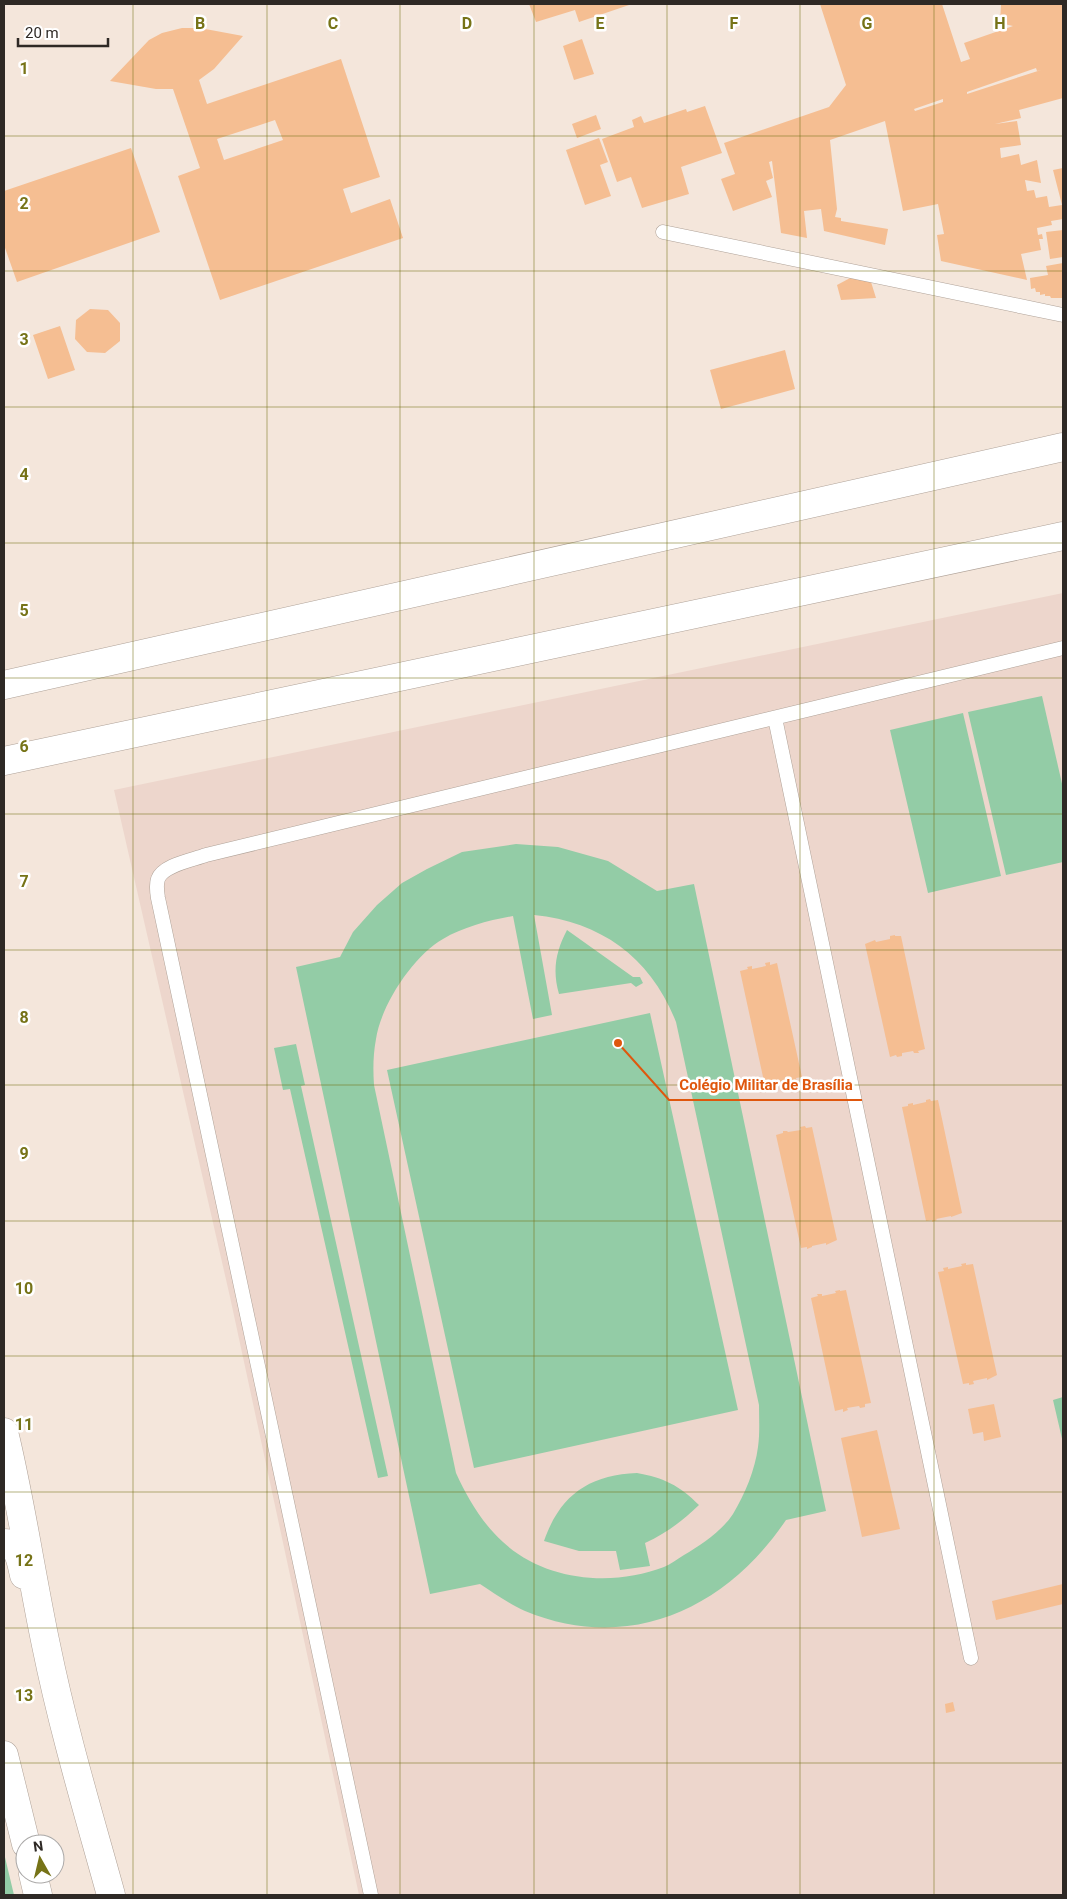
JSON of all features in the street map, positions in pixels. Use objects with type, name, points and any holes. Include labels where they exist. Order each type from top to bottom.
[{"type":"street","points":[[4,685],[1063,447]]},
{"type":"street","points":[[4,761],[1063,536]]},
{"type":"street","points":[[4,1432],[8,1478],[46,1646],[66,1729],[111,1895]]},
{"type":"street","points":[[4,1543],[9,1543],[16,1549],[46,1646]]},
{"type":"street","points":[[4,1755],[24,1834]]},
{"type":"lane","points":[[664,232],[1063,315]]},
{"type":"lane","points":[[371,1895],[160,908],[157,884],[159,877],[165,869],[206,855],[1063,648]]},
{"type":"lane","points":[[775,718],[971,1658]]},
{"type":"shaded area","points":[[1063,593],[1063,1895],[359,1895],[230,1297],[114,790]]},
{"type":"green space","points":[[1042,696],[1063,788],[1063,862],[1006,875],[968,712]]},
{"type":"green space","points":[[963,713],[1001,876],[928,893],[890,730]]},
{"type":"green space","points":[[516,844],[558,847],[608,861],[657,891],[694,884],[826,1511],[786,1520],[762,1551],[735,1578],[704,1599],[672,1615],[637,1625],[601,1627],[564,1623],[525,1611],[507,1602],[480,1584],[430,1594],[296,967],[340,957],[353,932],[377,905],[402,883],[462,852]],"holes":[[[534,915],[559,919],[602,935],[621,947],[653,979],[666,999],[676,1022],[759,1405],[757,1456],[749,1482],[733,1514],[717,1532],[667,1566],[623,1577],[580,1577],[539,1565],[520,1555],[488,1527],[461,1483],[456,1473],[374,1085],[376,1039],[384,1011],[391,997],[410,969],[421,957],[443,939],[459,931],[513,916],[533,1019],[552,1015]]]},
{"type":"green space","points":[[567,930],[633,977],[640,977],[643,983],[636,987],[631,983],[559,994],[556,961],[560,945]]},
{"type":"green space","points":[[650,1013],[738,1410],[474,1468],[387,1070]]},
{"type":"green space","points":[[296,1044],[305,1085],[301,1086],[388,1476],[378,1478],[290,1089],[283,1090],[274,1048]]},
{"type":"green space","points":[[1063,1397],[1063,1443],[1053,1400]]},
{"type":"green space","points":[[637,1473],[671,1483],[685,1492],[699,1505],[674,1526],[645,1543],[650,1566],[620,1570],[616,1551],[579,1551],[544,1541],[559,1511],[578,1490],[604,1478]]},
{"type":"green space","points":[[4,1853],[14,1895],[4,1895]]},
{"type":"building","points":[[529,4],[632,4],[579,22],[575,10],[536,22]]},
{"type":"building","points":[[820,4],[942,4],[961,62],[970,59],[964,43],[1013,26],[1000,23],[1001,5],[998,4],[1063,4],[1063,98],[1019,110],[1021,118],[995,124],[1017,121],[1021,145],[1000,148],[1001,158],[1019,154],[1021,165],[1037,160],[1041,183],[1025,180],[1027,191],[1034,190],[1036,198],[1047,196],[1049,207],[1062,205],[1053,170],[1063,168],[1063,219],[1051,221],[1052,225],[1037,228],[1038,235],[1042,234],[1043,239],[1039,239],[1041,250],[1021,254],[1027,280],[941,261],[937,235],[944,234],[938,204],[903,211],[885,121],[830,140],[837,209],[835,217],[841,218],[841,221],[888,229],[885,245],[824,231],[821,209],[804,211],[807,238],[781,233],[772,161],[769,162],[773,178],[766,181],[772,197],[733,211],[721,179],[735,174],[724,143],[829,107],[846,85]],"holes":[[[1036,68],[1037,71],[1041,70],[967,94],[967,92]],[[943,99],[943,102],[915,111],[914,109]]]},
{"type":"building","points":[[182,28],[200,28],[243,36],[214,69],[199,80],[207,104],[341,59],[380,177],[343,189],[351,213],[390,199],[403,238],[220,300],[178,176],[200,168],[173,89],[156,89],[110,81],[149,40],[162,33]],"holes":[[[275,120],[283,140],[224,160],[217,139]]]},
{"type":"building","points":[[582,39],[594,74],[574,80],[563,46]]},
{"type":"building","points":[[705,106],[722,153],[681,167],[689,194],[642,208],[631,177],[617,182],[602,139],[634,127],[632,120],[641,116],[644,123],[686,109],[687,112]]},
{"type":"building","points":[[596,115],[601,129],[577,138],[572,124]]},
{"type":"building","points":[[599,138],[608,162],[600,165],[611,196],[585,205],[566,150]]},
{"type":"building","points":[[131,148],[160,232],[17,282],[4,245],[4,191]]},
{"type":"building","points":[[1063,230],[1063,257],[1050,259],[1046,232]]},
{"type":"building","points":[[1063,263],[1063,298],[1051,298],[1050,296],[1045,296],[1045,294],[1040,295],[1040,292],[1036,292],[1035,288],[1031,289],[1030,278],[1048,275],[1046,266]]},
{"type":"building","points":[[867,269],[876,298],[841,300],[837,285]]},
{"type":"building","points":[[90,309],[108,310],[120,323],[120,341],[105,353],[87,352],[75,339],[76,320]]},
{"type":"building","points":[[60,326],[75,370],[48,379],[33,335]]},
{"type":"building","points":[[785,350],[795,389],[721,409],[710,370]]},
{"type":"building","points":[[890,936],[901,936],[925,1049],[918,1051],[919,1053],[914,1053],[913,1051],[902,1053],[902,1056],[890,1057],[865,944],[875,940],[876,942],[890,939]]},
{"type":"building","points":[[770,962],[770,965],[777,963],[802,1077],[796,1078],[797,1081],[792,1082],[791,1080],[777,1083],[777,1086],[773,1086],[773,1084],[765,1086],[740,971],[752,966],[752,969],[766,966],[765,963]]},
{"type":"building","points":[[930,1099],[931,1101],[938,1100],[962,1213],[936,1219],[932,1222],[932,1220],[926,1221],[902,1107],[908,1106],[908,1104],[913,1103],[913,1105],[926,1102],[926,1100]]},
{"type":"building","points":[[805,1126],[806,1128],[812,1127],[837,1240],[826,1245],[826,1243],[807,1249],[807,1247],[801,1248],[776,1135],[783,1133],[783,1131],[801,1130],[800,1127]]},
{"type":"building","points":[[966,1263],[966,1265],[973,1264],[997,1375],[987,1380],[987,1378],[973,1381],[974,1384],[969,1385],[969,1383],[963,1384],[938,1272],[944,1271],[943,1268],[948,1267],[948,1269],[962,1266],[961,1264]]},
{"type":"building","points":[[846,1290],[871,1403],[865,1404],[865,1407],[847,1408],[848,1410],[843,1412],[843,1409],[835,1411],[811,1298],[818,1296],[817,1294],[822,1294],[822,1296],[836,1293],[835,1291]]},
{"type":"building","points":[[994,1404],[1001,1437],[984,1441],[983,1432],[973,1434],[968,1409]]},
{"type":"building","points":[[877,1430],[900,1529],[862,1537],[841,1438]]},
{"type":"building","points":[[1063,1584],[1063,1604],[996,1620],[992,1601]]},
{"type":"building","points":[[953,1702],[955,1711],[946,1713],[945,1704]]},
{"type":"place","name":"Colégio Militar de Brasília","points":[[618,1043]]}]
